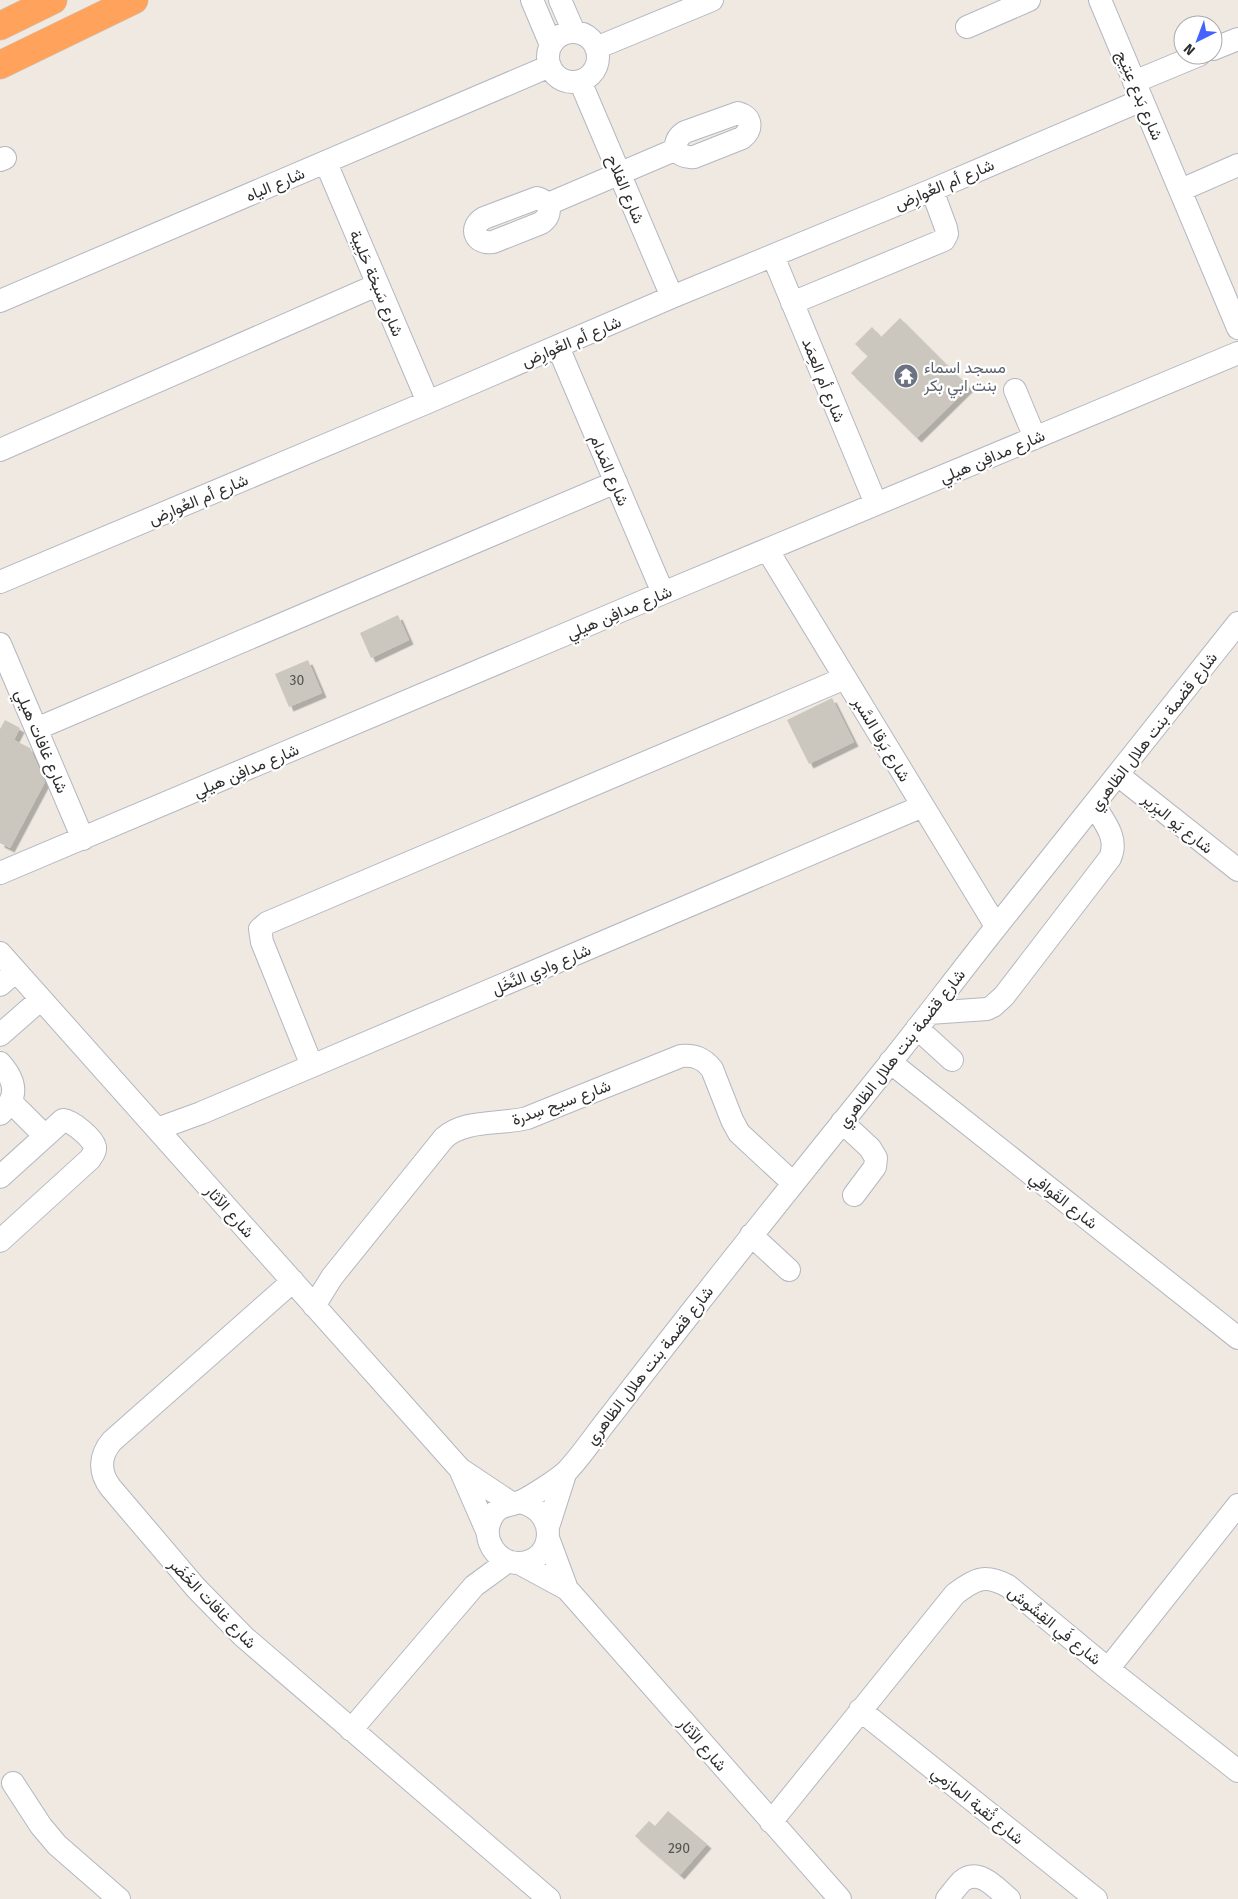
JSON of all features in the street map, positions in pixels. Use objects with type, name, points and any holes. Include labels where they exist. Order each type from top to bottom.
[{"type":"highway","points":[[0,26],[53,0]]},
{"type":"highway","points":[[0,65],[134,0]]},
{"type":"street","points":[[532,0],[551,56],[555,74],[562,80],[571,82],[586,78],[596,68],[598,54],[596,48],[587,37],[574,32],[561,36],[551,56]]},
{"type":"street","points":[[560,0],[574,32]]},
{"type":"street","points":[[967,27],[1030,0]]},
{"type":"street","name":"شارع بَدع عِتِيج","points":[[1100,0],[1238,328]]},
{"type":"street","points":[[596,48],[701,2]]},
{"type":"street","points":[[1223,45],[1238,39]]},
{"type":"street","name":"شارع الياه","points":[[0,301],[326,163],[551,56]]},
{"type":"street","name":"شارع أم العُوارِض","points":[[0,582],[672,297],[932,190],[1138,91],[1182,65]]},
{"type":"street","name":"شارع الفلاح","points":[[580,81],[672,297]]},
{"type":"street","points":[[548,204],[619,172],[677,149]]},
{"type":"street","name":"شارع سَبخة حَلِيبة","points":[[326,163],[428,402]]},
{"type":"street","points":[[1181,190],[1238,165]]},
{"type":"street","points":[[792,302],[944,240],[947,234],[946,228],[932,190]]},
{"type":"street","name":"شارع أم العِمَد","points":[[773,256],[876,504]]},
{"type":"street","points":[[0,450],[378,285]]},
{"type":"street","name":"شارع المَدام","points":[[558,346],[663,593]]},
{"type":"street","name":"شارع مدافِن هيلي","points":[[0,873],[1238,353]]},
{"type":"street","points":[[1015,390],[1035,438]]},
{"type":"street","points":[[36,729],[616,482]]},
{"type":"street","name":"شارع بَرقا السَّبر","points":[[768,551],[996,926]]},
{"type":"street","name":"شارع قضمة بنت هلال الظاهري","points":[[548,1532],[565,1474],[751,1235],[1238,623]]},
{"type":"street","name":"شارع غافات هيلي","points":[[0,644],[8,687],[36,729],[83,839]]},
{"type":"street","points":[[312,1066],[262,942],[260,929],[267,923],[845,678]]},
{"type":"street","name":"شارع يَو البِرَير","points":[[1118,775],[1238,870]]},
{"type":"street","points":[[952,1060],[923,1021],[987,1009],[1004,996],[1110,858],[1113,840],[1094,805]]},
{"type":"street","name":"شارع وادِي النَّخَل","points":[[157,1129],[201,1113],[923,806]]},
{"type":"street","name":"شارع الآثار","points":[[0,953],[8,978],[41,999],[460,1469],[515,1502]]},
{"type":"street","points":[[0,1035],[41,999]]},
{"type":"street","name":"شارع سيح سِدرة","points":[[314,1306],[332,1277],[444,1138],[451,1132],[468,1125],[504,1123],[527,1118],[681,1056],[699,1058],[706,1062],[712,1069],[739,1133],[793,1183]]},
{"type":"street","name":"شارع القَوافِي","points":[[890,1062],[1238,1338]]},
{"type":"street","points":[[0,1063],[10,1078],[13,1087],[6,1108],[45,1136]]},
{"type":"street","points":[[0,1177],[63,1120],[68,1121],[91,1140],[95,1147],[94,1153],[0,1241]]},
{"type":"street","points":[[842,1122],[870,1148],[876,1158],[874,1166],[854,1196]]},
{"type":"street","points":[[751,1235],[789,1270]]},
{"type":"street","name":"شارع غافات الخَضَر","points":[[293,1281],[112,1441],[104,1453],[102,1468],[106,1482],[215,1609],[351,1730],[549,1899]]},
{"type":"street","name":"شارع الآثار","points":[[460,1469],[488,1535]]},
{"type":"street","name":"شارع قضمة بنت هلال الظاهري","points":[[515,1502],[565,1474]]},
{"type":"street","points":[[474,1586],[490,1521],[494,1513],[502,1506],[515,1502],[530,1504],[545,1517],[548,1532],[545,1548],[538,1556],[529,1561],[513,1562],[499,1556],[492,1549],[488,1535]]},
{"type":"street","points":[[1108,1668],[1238,1505]]},
{"type":"street","name":"شارع الآثار","points":[[548,1532],[567,1589]]},
{"type":"street","points":[[351,1730],[474,1586],[513,1562]]},
{"type":"street","name":"شارع الآثار","points":[[513,1562],[567,1589],[840,1899]]},
{"type":"street","name":"شارع فَي القِشُوش","points":[[771,1822],[955,1594],[980,1579],[994,1579],[1008,1586],[1238,1771]]},
{"type":"street","name":"شارع ثُقبة المازمي","points":[[860,1710],[1096,1899]]},
{"type":"street","points":[[13,1783],[41,1826],[57,1845],[119,1899]]},
{"type":"street","points":[[947,1899],[962,1881],[973,1876],[984,1878],[1009,1899]]},
{"type":"building","points":[[900,318],[969,387],[917,438],[851,373],[868,356],[855,344],[872,327],[881,337]]},
{"type":"building","points":[[398,615],[409,640],[371,658],[360,633]]},
{"type":"building","points":[[308,660],[322,693],[289,707],[275,674]]},
{"type":"building","points":[[832,698],[854,742],[809,764],[787,720]]},
{"type":"building","points":[[5,720],[20,728],[14,740],[30,748],[45,782],[10,848],[0,843],[0,729]]},
{"type":"building","points":[[668,1811],[707,1844],[680,1875],[635,1836],[649,1821],[655,1826]]},
{"type":"place","name":"مسجد اسماء بنت ابي بكر","points":[[906,376]]}]
